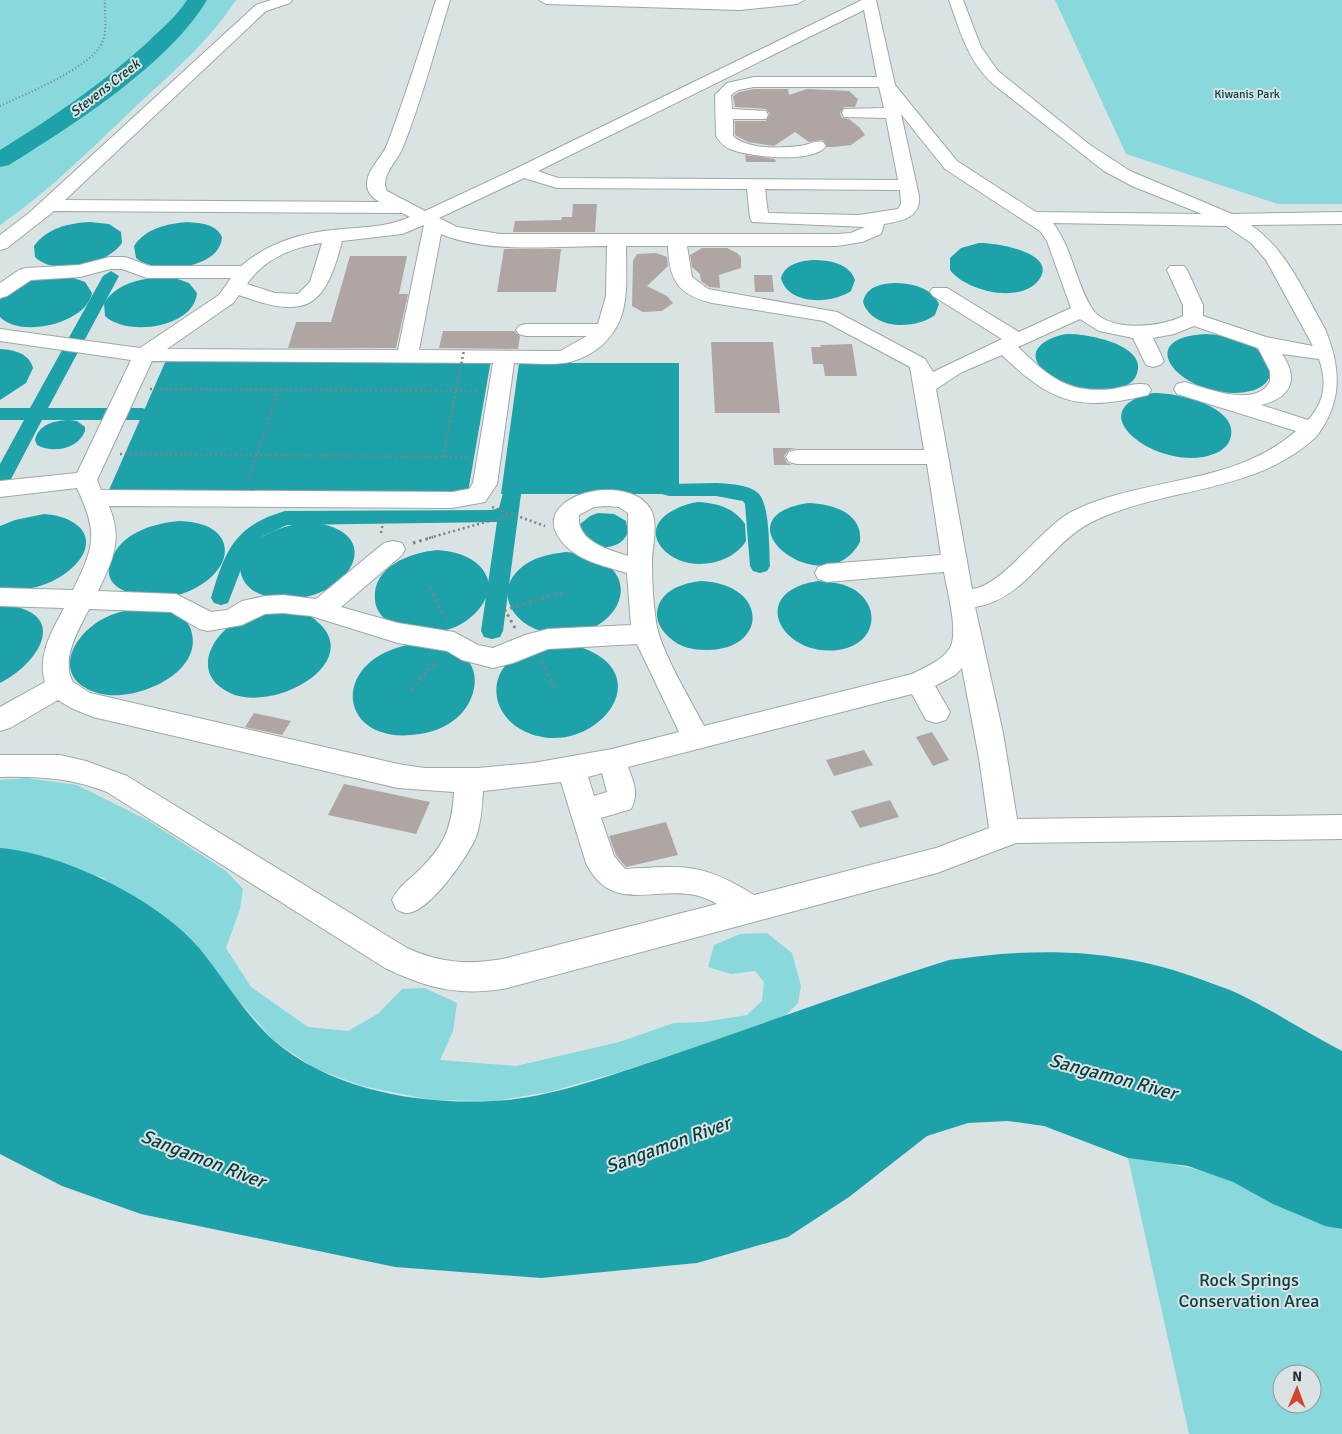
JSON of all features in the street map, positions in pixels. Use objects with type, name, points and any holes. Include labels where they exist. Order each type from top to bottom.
[{"type":"lane","points":[[0,244],[48,205],[261,8],[285,0]]},
{"type":"lane","points":[[443,0],[393,152],[374,181],[374,187],[380,195],[450,231],[492,239],[837,240],[867,234],[874,230],[875,219]]},
{"type":"lane","points":[[546,0],[740,6],[797,0]]},
{"type":"lane","points":[[956,0],[982,62],[1006,86],[1116,171],[1249,231],[1268,249],[1333,359],[1335,382],[1333,401],[1324,416],[1278,456],[1252,470],[1132,500],[1090,513],[1050,538],[1003,585],[989,594],[976,598],[961,598]]},
{"type":"lane","points":[[756,184],[759,218],[875,219],[904,214],[910,208],[911,202],[908,185],[869,1],[429,220],[385,231],[298,240],[270,253],[242,280],[226,299],[144,355],[114,414],[88,489],[105,534],[103,554],[79,599],[60,641],[57,654],[57,678],[60,686],[66,693],[93,706],[388,774],[417,779],[469,779],[571,769],[919,682],[946,668],[962,652],[967,633]]},
{"type":"lane","points":[[817,146],[810,150],[761,151],[736,146],[725,136],[723,95],[726,90],[733,86],[754,82],[886,84]]},
{"type":"lane","points":[[789,82],[792,99]]},
{"type":"lane","points":[[886,84],[951,165],[1047,227],[1056,241],[1082,311],[1087,316],[1104,325],[1140,332],[1166,330],[1193,319],[1267,346],[1333,359]]},
{"type":"lane","points":[[850,113],[893,113]]},
{"type":"lane","points":[[724,114],[760,115]]},
{"type":"lane","points":[[795,151],[800,184]]},
{"type":"lane","points":[[523,172],[557,183],[908,185]]},
{"type":"lane","points":[[48,205],[405,208]]},
{"type":"lane","points":[[1031,217],[1227,220],[1342,218]]},
{"type":"lane","points":[[407,357],[429,220]]},
{"type":"lane","points":[[0,292],[15,279],[26,274],[80,271],[110,263],[125,263],[147,272],[242,280],[256,296],[271,299],[300,299],[312,294],[319,283],[334,235]]},
{"type":"lane","points":[[0,335],[144,355],[504,358],[563,356],[582,351],[606,330],[612,320],[615,308],[616,240]]},
{"type":"lane","points":[[677,240],[680,273],[685,284],[695,292],[712,297],[830,316],[918,363],[922,368],[967,633],[996,767],[1004,834]]},
{"type":"lane","points":[[1177,270],[1193,305],[1193,319]]},
{"type":"lane","points":[[940,292],[1011,343],[1043,380],[1067,392],[1099,397],[1114,396],[1140,390]]},
{"type":"lane","points":[[925,386],[955,368],[1082,311]]},
{"type":"lane","points":[[526,330],[606,330]]},
{"type":"lane","points":[[1140,332],[1153,361]]},
{"type":"lane","points":[[1230,403],[1261,399],[1280,388],[1283,380],[1282,370],[1267,346]]},
{"type":"lane","points":[[3,489],[88,489],[452,500],[477,496],[485,484],[504,358]]},
{"type":"lane","points":[[1185,389],[1312,428]]},
{"type":"lane","points":[[797,457],[937,457]]},
{"type":"lane","points":[[639,568],[584,548],[572,540],[565,520],[568,511],[577,504],[589,499],[604,498],[619,498],[631,503],[640,511],[642,523],[639,568],[641,610],[645,634],[696,738]]},
{"type":"lane","points":[[321,610],[393,549]]},
{"type":"lane","points":[[827,573],[955,562]]},
{"type":"lane","points":[[0,597],[176,603],[208,622],[233,618],[251,608],[283,604],[321,610],[398,633],[454,642],[471,653],[493,658],[504,656],[534,642],[548,639],[645,634]]},
{"type":"lane","points":[[919,682],[936,712]]},
{"type":"lane","points":[[0,720],[60,686]]},
{"type":"lane","points":[[584,810],[614,804],[623,797],[612,760]]},
{"type":"lane","points":[[0,766],[68,766],[88,771],[117,784],[396,958],[422,971],[442,977],[463,979],[503,974],[751,910],[937,860],[1004,834],[1039,829],[1342,827]]},
{"type":"lane","points":[[571,769],[601,863],[615,879],[625,882],[686,879],[706,883],[751,910]]},
{"type":"lane","points":[[407,900],[452,856],[462,838],[469,812],[469,779]]},
{"type":"path","points":[[0,106],[48,84],[98,50],[103,40],[105,0]]},
{"type":"path","points":[[443,457],[464,350]]},
{"type":"path","points":[[154,389],[486,391]]},
{"type":"path","points":[[248,482],[279,390]]},
{"type":"path","points":[[125,454],[474,457]]},
{"type":"path","points":[[498,511],[568,533]]},
{"type":"path","points":[[393,549],[504,517],[507,514]]},
{"type":"path","points":[[430,588],[451,628]]},
{"type":"path","points":[[511,609],[564,592]]},
{"type":"path","points":[[411,690],[442,654]]},
{"type":"path","points":[[539,657],[556,690]]},
{"type":"green space","points":[[0,0],[236,0],[201,44],[174,71],[68,170],[35,199],[0,225]]},
{"type":"green space","name":"Kiwanis Park","points":[[1055,0],[1342,0],[1342,204],[1278,204],[1126,154]]},
{"type":"green space","points":[[27,778],[77,785],[149,821],[226,871],[243,889],[240,909],[226,948],[251,987],[308,1027],[348,1031],[379,1013],[402,989],[425,988],[457,1003],[453,1031],[440,1060],[516,1066],[619,1042],[674,1023],[703,1022],[747,1015],[762,1001],[764,982],[755,971],[731,974],[708,967],[714,945],[740,934],[767,933],[792,953],[801,986],[798,1003],[783,1018],[623,1071],[549,1092],[495,1101],[431,1100],[362,1086],[314,1068],[273,1040],[234,995],[103,878],[55,861],[0,848],[0,780]]},
{"type":"green space","name":"Rock Springs Conservation Area","points":[[1128,1158],[1168,1163],[1207,1172],[1233,1182],[1312,1221],[1342,1229],[1342,1434],[1189,1434]]},
{"type":"water","points":[[90,222],[109,224],[121,232],[122,243],[115,251],[93,262],[67,267],[44,263],[35,257],[34,246],[45,235],[66,225]]},
{"type":"water","points":[[187,222],[208,225],[216,229],[222,237],[219,248],[211,257],[199,263],[171,268],[158,267],[136,258],[134,246],[145,235],[157,228]]},
{"type":"water","points":[[979,243],[1010,247],[1033,256],[1041,263],[1043,271],[1038,281],[1029,288],[1018,292],[1006,293],[980,289],[968,284],[950,270],[950,258],[961,248]]},
{"type":"water","points":[[813,260],[832,262],[848,270],[855,280],[851,291],[822,300],[801,298],[792,294],[785,287],[781,278],[783,273],[789,266]]},
{"type":"water","points":[[68,276],[85,282],[92,293],[87,304],[66,320],[37,327],[23,327],[10,324],[0,317],[0,300],[14,288],[40,279]]},
{"type":"water","points":[[172,277],[189,283],[197,293],[193,305],[184,314],[172,321],[158,326],[128,326],[115,322],[105,316],[104,303],[117,289],[143,280]]},
{"type":"water","points":[[894,283],[914,285],[926,290],[939,304],[935,315],[927,320],[906,325],[895,325],[875,318],[863,302],[867,293],[874,287]]},
{"type":"water","points":[[1066,334],[1101,339],[1127,349],[1135,357],[1138,367],[1135,378],[1129,384],[1112,390],[1080,390],[1061,385],[1040,367],[1036,360],[1036,354],[1042,344],[1057,336]]},
{"type":"water","points":[[1206,334],[1220,335],[1243,341],[1257,349],[1263,356],[1271,373],[1268,381],[1258,388],[1246,392],[1224,392],[1203,387],[1186,379],[1174,368],[1168,356],[1170,346],[1182,338]]},
{"type":"water","points":[[0,349],[20,353],[28,359],[33,368],[26,383],[0,400]]},
{"type":"water","points":[[167,358],[491,360],[468,492],[109,490]]},
{"type":"water","points":[[519,363],[679,363],[679,487],[669,487],[669,494],[501,494]]},
{"type":"water","points":[[1153,393],[1176,395],[1191,399],[1218,411],[1227,419],[1231,430],[1229,442],[1218,452],[1203,457],[1183,457],[1162,453],[1144,445],[1130,434],[1122,423],[1122,411],[1132,401]]},
{"type":"water","points":[[77,421],[85,427],[82,437],[77,442],[71,446],[57,449],[43,448],[37,445],[35,440],[40,430],[54,422]]},
{"type":"water","points":[[698,502],[724,507],[736,514],[745,524],[746,541],[739,550],[729,557],[706,564],[694,564],[671,556],[662,548],[657,539],[656,530],[664,516],[681,507]]},
{"type":"water","points":[[809,503],[836,508],[852,517],[857,524],[860,532],[860,542],[843,560],[823,566],[802,562],[784,552],[773,539],[771,524],[782,511]]},
{"type":"water","points":[[598,513],[614,514],[626,521],[628,532],[622,541],[607,547],[590,546],[579,525],[590,516]]},
{"type":"water","points":[[44,514],[73,522],[81,529],[85,537],[86,547],[82,557],[60,577],[46,584],[0,591],[0,526],[15,520]]},
{"type":"water","points":[[180,521],[206,526],[221,538],[225,554],[217,571],[201,585],[173,596],[137,595],[116,586],[110,578],[109,567],[119,546],[126,539],[142,530],[152,526]]},
{"type":"water","points":[[307,522],[334,528],[349,538],[355,551],[351,566],[340,580],[323,591],[301,598],[270,597],[251,589],[242,577],[240,565],[243,554],[251,545],[272,531]]},
{"type":"water","points":[[437,550],[463,555],[478,564],[483,570],[490,587],[482,605],[468,620],[450,629],[440,631],[424,631],[386,620],[377,609],[375,603],[376,588],[380,578],[386,570],[405,558]]},
{"type":"water","points":[[566,552],[594,558],[612,569],[620,583],[620,599],[611,614],[596,626],[576,633],[550,633],[537,630],[525,624],[516,616],[510,606],[508,596],[509,585],[515,574],[531,561]]},
{"type":"water","points":[[701,581],[724,585],[740,593],[749,604],[753,617],[750,629],[741,640],[726,647],[706,650],[696,649],[678,644],[662,629],[657,619],[657,612],[659,604],[667,593],[680,586]]},
{"type":"water","points":[[818,581],[837,583],[855,590],[868,605],[871,613],[869,630],[857,644],[847,648],[825,650],[806,646],[791,637],[781,625],[778,612],[782,599],[795,588]]},
{"type":"water","points":[[0,605],[22,609],[36,616],[42,626],[42,637],[37,650],[28,662],[0,683]]},
{"type":"water","points":[[146,607],[175,613],[184,619],[190,627],[193,645],[188,659],[178,671],[149,689],[116,695],[102,694],[87,689],[77,681],[71,672],[70,661],[73,650],[88,630],[110,615]]},
{"type":"water","points":[[264,611],[301,613],[312,617],[321,625],[330,641],[329,656],[320,670],[306,682],[288,691],[267,697],[248,698],[230,693],[219,686],[212,678],[208,669],[211,650],[223,632],[232,624]]},
{"type":"water","points":[[420,643],[451,650],[467,660],[472,667],[475,683],[466,707],[457,718],[447,725],[426,733],[391,735],[371,727],[358,714],[353,697],[356,680],[369,663],[390,650]]},
{"type":"water","points":[[574,645],[602,658],[616,674],[617,693],[609,711],[594,725],[573,735],[549,738],[524,731],[512,723],[503,712],[498,701],[496,689],[499,677],[505,666],[514,657],[528,650]]},
{"type":"water","name":"Sangamon River","points":[[0,848],[52,859],[80,869],[135,897],[160,913],[182,931],[200,949],[263,1030],[296,1057],[321,1071],[349,1082],[377,1091],[406,1097],[465,1102],[493,1101],[535,1096],[557,1091],[601,1079],[877,983],[949,960],[1015,953],[1078,953],[1109,956],[1171,969],[1239,994],[1342,1051],[1342,1229],[1325,1226],[1273,1204],[1233,1182],[1188,1166],[1128,1158],[1044,1126],[1008,1121],[968,1123],[927,1136],[849,1197],[788,1237],[697,1263],[541,1278],[395,1267],[141,1214],[62,1186],[0,1154]]},
{"type":"building","points":[[754,89],[788,89],[789,95],[807,89],[849,91],[858,99],[855,107],[844,107],[840,114],[842,118],[849,119],[859,127],[865,135],[851,145],[834,147],[827,147],[823,140],[809,142],[795,132],[774,146],[748,142],[735,135],[735,121],[766,121],[770,114],[766,109],[735,107],[733,96],[739,92]]},
{"type":"building","points":[[745,155],[775,159],[776,162],[746,162]]},
{"type":"building","points":[[573,204],[597,204],[595,232],[513,232],[515,221],[561,220],[562,217],[572,217]]},
{"type":"building","points":[[702,248],[727,248],[741,257],[741,268],[719,275],[720,288],[709,287],[701,281],[700,274],[692,267],[690,255]]},
{"type":"building","points":[[504,249],[561,249],[556,292],[497,292]]},
{"type":"building","points":[[656,253],[667,257],[668,266],[647,286],[667,296],[673,303],[662,311],[643,312],[632,306],[633,261],[637,254]]},
{"type":"building","points":[[350,256],[407,256],[399,294],[408,294],[396,348],[288,348],[296,322],[331,322]]},
{"type":"building","points":[[754,275],[772,275],[774,292],[755,292]]},
{"type":"building","points":[[443,331],[514,331],[520,336],[518,349],[439,348]]},
{"type":"building","points":[[711,342],[773,342],[780,413],[715,413]]},
{"type":"building","points":[[852,344],[857,376],[825,376],[823,364],[813,364],[811,347]]},
{"type":"building","points":[[773,448],[796,448],[789,450],[784,456],[787,463],[792,465],[774,465]]},
{"type":"building","points":[[254,713],[291,721],[282,735],[245,727]]},
{"type":"building","points":[[932,732],[949,760],[933,766],[916,737]]},
{"type":"building","points":[[864,750],[873,765],[834,776],[826,760]]},
{"type":"building","points":[[344,784],[430,802],[416,834],[328,815]]},
{"type":"building","points":[[890,800],[899,817],[860,828],[851,811]]},
{"type":"building","points":[[666,822],[678,855],[626,867],[616,855],[609,836]]},
{"type":"waterway","name":"Stevens Creek","points":[[0,160],[64,119],[125,74],[176,26],[197,0]]},
{"type":"waterway","points":[[36,414],[111,276]]},
{"type":"waterway","points":[[0,414],[36,414]]},
{"type":"waterway","points":[[0,481],[36,414]]},
{"type":"waterway","points":[[36,414],[142,414]]},
{"type":"waterway","points":[[669,490],[716,489],[729,490],[750,496],[755,502],[760,566]]},
{"type":"waterway","points":[[508,512],[511,494]]},
{"type":"waterway","points":[[221,598],[234,557],[246,539],[268,524],[285,518],[493,517],[508,512]]},
{"type":"waterway","points":[[492,631],[508,512]]}]
